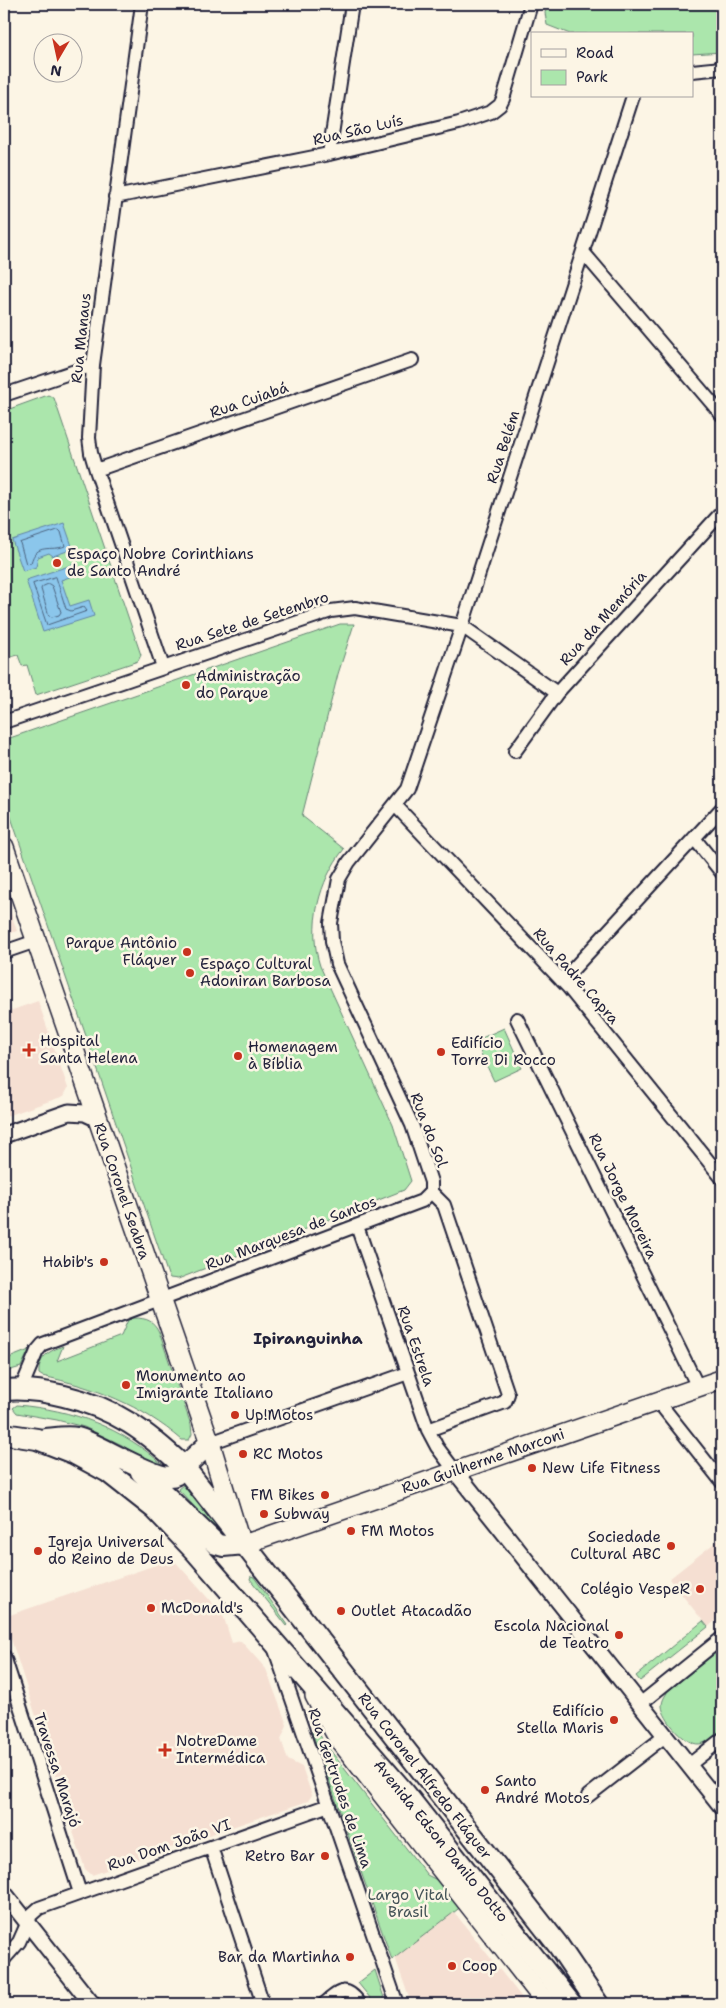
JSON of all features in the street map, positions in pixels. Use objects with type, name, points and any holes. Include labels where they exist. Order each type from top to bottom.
[{"type":"highway","name":"Rua Coronel Alfredo Fláquer","points":[[12,1390],[51,1392],[105,1408],[139,1428],[184,1467],[558,1945]]},
{"type":"highway","points":[[4,1434],[36,1439],[73,1453],[125,1483],[155,1509],[194,1551],[307,1680]]},
{"type":"highway","points":[[36,1439],[77,1438],[110,1451],[129,1462],[159,1475],[168,1477],[172,1477],[210,1443]]},
{"type":"highway","points":[[129,1462],[184,1511],[216,1544],[223,1546],[241,1539]]},
{"type":"highway","name":"Avenida Edson Danilo Dotto","points":[[307,1680],[404,1792],[571,2004]]},
{"type":"highway","points":[[558,1945],[598,2004]]},
{"type":"main road","name":"Rua Coronel Seabra","points":[[4,847],[210,1443],[241,1539]]},
{"type":"main road","name":"Rua Guilherme Marconi","points":[[241,1539],[455,1471],[722,1379]]},
{"type":"main road","points":[[307,1680],[338,1738],[547,2004]]},
{"type":"main road","name":"Rua Coronel Alfredo Fláquer","points":[[558,1945],[610,2004]]},
{"type":"street","name":"Rua Manaus","points":[[142,4],[93,365],[89,438],[96,470],[163,667]]},
{"type":"street","points":[[329,154],[352,4]]},
{"type":"street","name":"Rua São Luís","points":[[115,197],[329,154],[460,123],[491,112],[500,105],[503,99],[528,36],[531,4]]},
{"type":"street","points":[[694,70],[722,68]]},
{"type":"street","name":"Rua Belém","points":[[395,805],[407,789],[462,626],[632,98]]},
{"type":"street","points":[[583,252],[722,415]]},
{"type":"street","name":"Rua Cuiabá","points":[[96,470],[412,360]]},
{"type":"street","points":[[4,395],[93,365]]},
{"type":"street","name":"Rua da Memória","points":[[515,751],[557,692],[722,512]]},
{"type":"street","name":"Rua Sete de Setembro","points":[[4,722],[331,610],[344,608],[355,608],[462,626],[557,692]]},
{"type":"street","name":"Rua Padre Capra","points":[[395,805],[562,981],[722,1178]]},
{"type":"street","name":"Rua do Sol","points":[[395,805],[349,862],[339,879],[332,913],[332,941],[340,972],[412,1125],[431,1182],[431,1192],[444,1205],[508,1397],[505,1402],[428,1430]]},
{"type":"street","points":[[562,981],[722,808]]},
{"type":"street","points":[[694,838],[722,873]]},
{"type":"street","points":[[4,952],[36,941]]},
{"type":"street","name":"Rua Jorge Moreira","points":[[518,1019],[698,1387]]},
{"type":"street","points":[[69,1112],[80,1099],[84,1078]]},
{"type":"street","points":[[4,1135],[69,1112],[85,1113],[98,1119]]},
{"type":"street","name":"Rua Marquesa de Santos","points":[[12,1390],[43,1344],[422,1201],[431,1192]]},
{"type":"street","name":"Rua Estrela","points":[[357,1226],[428,1430],[437,1447],[455,1471]]},
{"type":"street","points":[[210,1443],[408,1372]]},
{"type":"street","points":[[657,1400],[722,1482]]},
{"type":"street","points":[[455,1471],[722,1807]]},
{"type":"street","name":"Rua Gertrudes de Lima","points":[[271,1638],[397,2004]]},
{"type":"street","points":[[640,1704],[722,1638]]},
{"type":"street","name":"Travessa Marajó","points":[[4,1656],[80,1893]]},
{"type":"street","points":[[588,1796],[665,1736]]},
{"type":"street","points":[[689,1766],[722,1740]]},
{"type":"street","name":"Rua Dom João VI","points":[[4,1959],[19,1942],[31,1915],[39,1908],[329,1806]]},
{"type":"street","points":[[211,1847],[263,2004]]},
{"type":"street","points":[[4,1892],[92,2004]]},
{"type":"street","points":[[324,2004],[344,1991],[350,1993],[360,2004]]},
{"type":"shaded area","points":[[4,893],[17,931],[4,935]]},
{"type":"shaded area","name":"Hospital Santa Helena","points":[[38,1001],[68,1088],[64,1096],[4,1117],[4,1013]]},
{"type":"shaded area","name":"Colégio VespeR","points":[[722,1537],[722,1615],[708,1627],[669,1579]]},
{"type":"shaded area","name":"NotreDame Intermédica","points":[[173,1559],[223,1615],[232,1643],[241,1641],[266,1669],[287,1725],[281,1739],[288,1760],[302,1767],[312,1795],[308,1801],[92,1875],[85,1869],[4,1617]]},
{"type":"shaded area","name":"Coop","points":[[454,1912],[527,2004],[411,2004],[395,1957]]},
{"type":"green space","points":[[547,4],[722,4],[722,52],[694,54],[694,32],[565,32],[547,25],[545,13]]},
{"type":"green space","name":"Espaço Nobre Corinthians de Santo André","points":[[48,395],[54,398],[141,655],[138,661],[36,695],[27,665],[22,666],[18,655],[4,659],[4,411]]},
{"type":"green space","name":"Parque Antônio Fláquer","points":[[340,624],[354,624],[338,674],[302,816],[344,849],[328,875],[318,904],[315,920],[316,951],[320,966],[393,1125],[411,1181],[404,1190],[178,1279],[170,1278],[4,797],[4,740]]},
{"type":"green space","points":[[504,1028],[522,1068],[494,1081],[475,1041]]},
{"type":"green space","points":[[134,1318],[150,1321],[159,1332],[191,1425],[192,1434],[189,1440],[182,1440],[134,1407],[116,1399],[39,1374],[42,1359],[53,1350],[63,1346],[57,1361],[121,1336],[128,1320]]},
{"type":"green space","points":[[29,1350],[21,1367],[4,1372],[4,1360]]},
{"type":"green space","points":[[17,1405],[58,1411],[96,1423],[131,1441],[164,1466],[149,1463],[122,1445],[84,1427],[17,1413],[13,1408]]},
{"type":"green space","points":[[183,1485],[220,1532],[220,1534],[178,1489]]},
{"type":"green space","points":[[251,1576],[254,1577],[287,1626],[250,1579]]},
{"type":"green space","points":[[703,1621],[708,1627],[640,1681],[636,1676]]},
{"type":"green space","points":[[722,1648],[722,1729],[705,1742],[693,1743],[681,1736],[666,1718],[662,1706],[664,1698],[668,1691]]},
{"type":"green space","name":"Largo Vital Brasil","points":[[313,1728],[317,1729],[323,1741],[427,1875],[439,1881],[462,1906],[392,1960],[312,1732]]},
{"type":"green space","points":[[375,1970],[386,2004],[375,2004],[358,1983]]},
{"type":"water","points":[[64,523],[73,549],[53,556],[49,553],[38,557],[36,567],[23,571],[12,540]]},
{"type":"water","points":[[75,564],[78,574],[61,580],[70,606],[89,600],[94,616],[43,632],[26,580]]},
{"type":"place","name":"Espaço Nobre Corinthians de Santo André","points":[[57,563]]},
{"type":"place","name":"Administração do Parque","points":[[186,685]]},
{"type":"place","name":"Parque Antônio Fláquer","points":[[187,952]]},
{"type":"place","name":"Espaço Cultural Adoniran Barbosa","points":[[190,973]]},
{"type":"place","name":"Hospital Santa Helena","points":[[29,1050]]},
{"type":"place","name":"Edifício Torre Di Rocco","points":[[441,1052]]},
{"type":"place","name":"Homenagem à Bíblia","points":[[238,1056]]},
{"type":"place","name":"Habib's","points":[[104,1262]]},
{"type":"place","name":"Monumento ao Imigrante Italiano","points":[[126,1385]]},
{"type":"place","name":"Up!Motos","points":[[235,1415]]},
{"type":"place","name":"RC Motos","points":[[243,1454]]},
{"type":"place","name":"New Life Fitness","points":[[532,1468]]},
{"type":"place","name":"FM Bikes","points":[[325,1495]]},
{"type":"place","name":"Subway","points":[[264,1514]]},
{"type":"place","name":"FM Motos","points":[[351,1531]]},
{"type":"place","name":"Sociedade Cultural ABC","points":[[671,1546]]},
{"type":"place","name":"Igreja Universal do Reino de Deus","points":[[38,1551]]},
{"type":"place","name":"Colégio VespeR","points":[[700,1589]]},
{"type":"place","name":"McDonald's","points":[[151,1608]]},
{"type":"place","name":"Outlet Atacadão","points":[[341,1611]]},
{"type":"place","name":"Escola Nacional de Teatro","points":[[619,1635]]},
{"type":"place","name":"Edifício Stella Maris","points":[[614,1720]]},
{"type":"place","name":"NotreDame Intermédica","points":[[165,1750]]},
{"type":"place","name":"Santo André Motos","points":[[485,1790]]},
{"type":"place","name":"Retro Bar","points":[[325,1856]]},
{"type":"place","name":"Bar da Martinha","points":[[350,1957]]},
{"type":"place","name":"Coop","points":[[452,1966]]},
{"type":"district","name":"Ipiranguinha","points":[[308,1338]]}]
